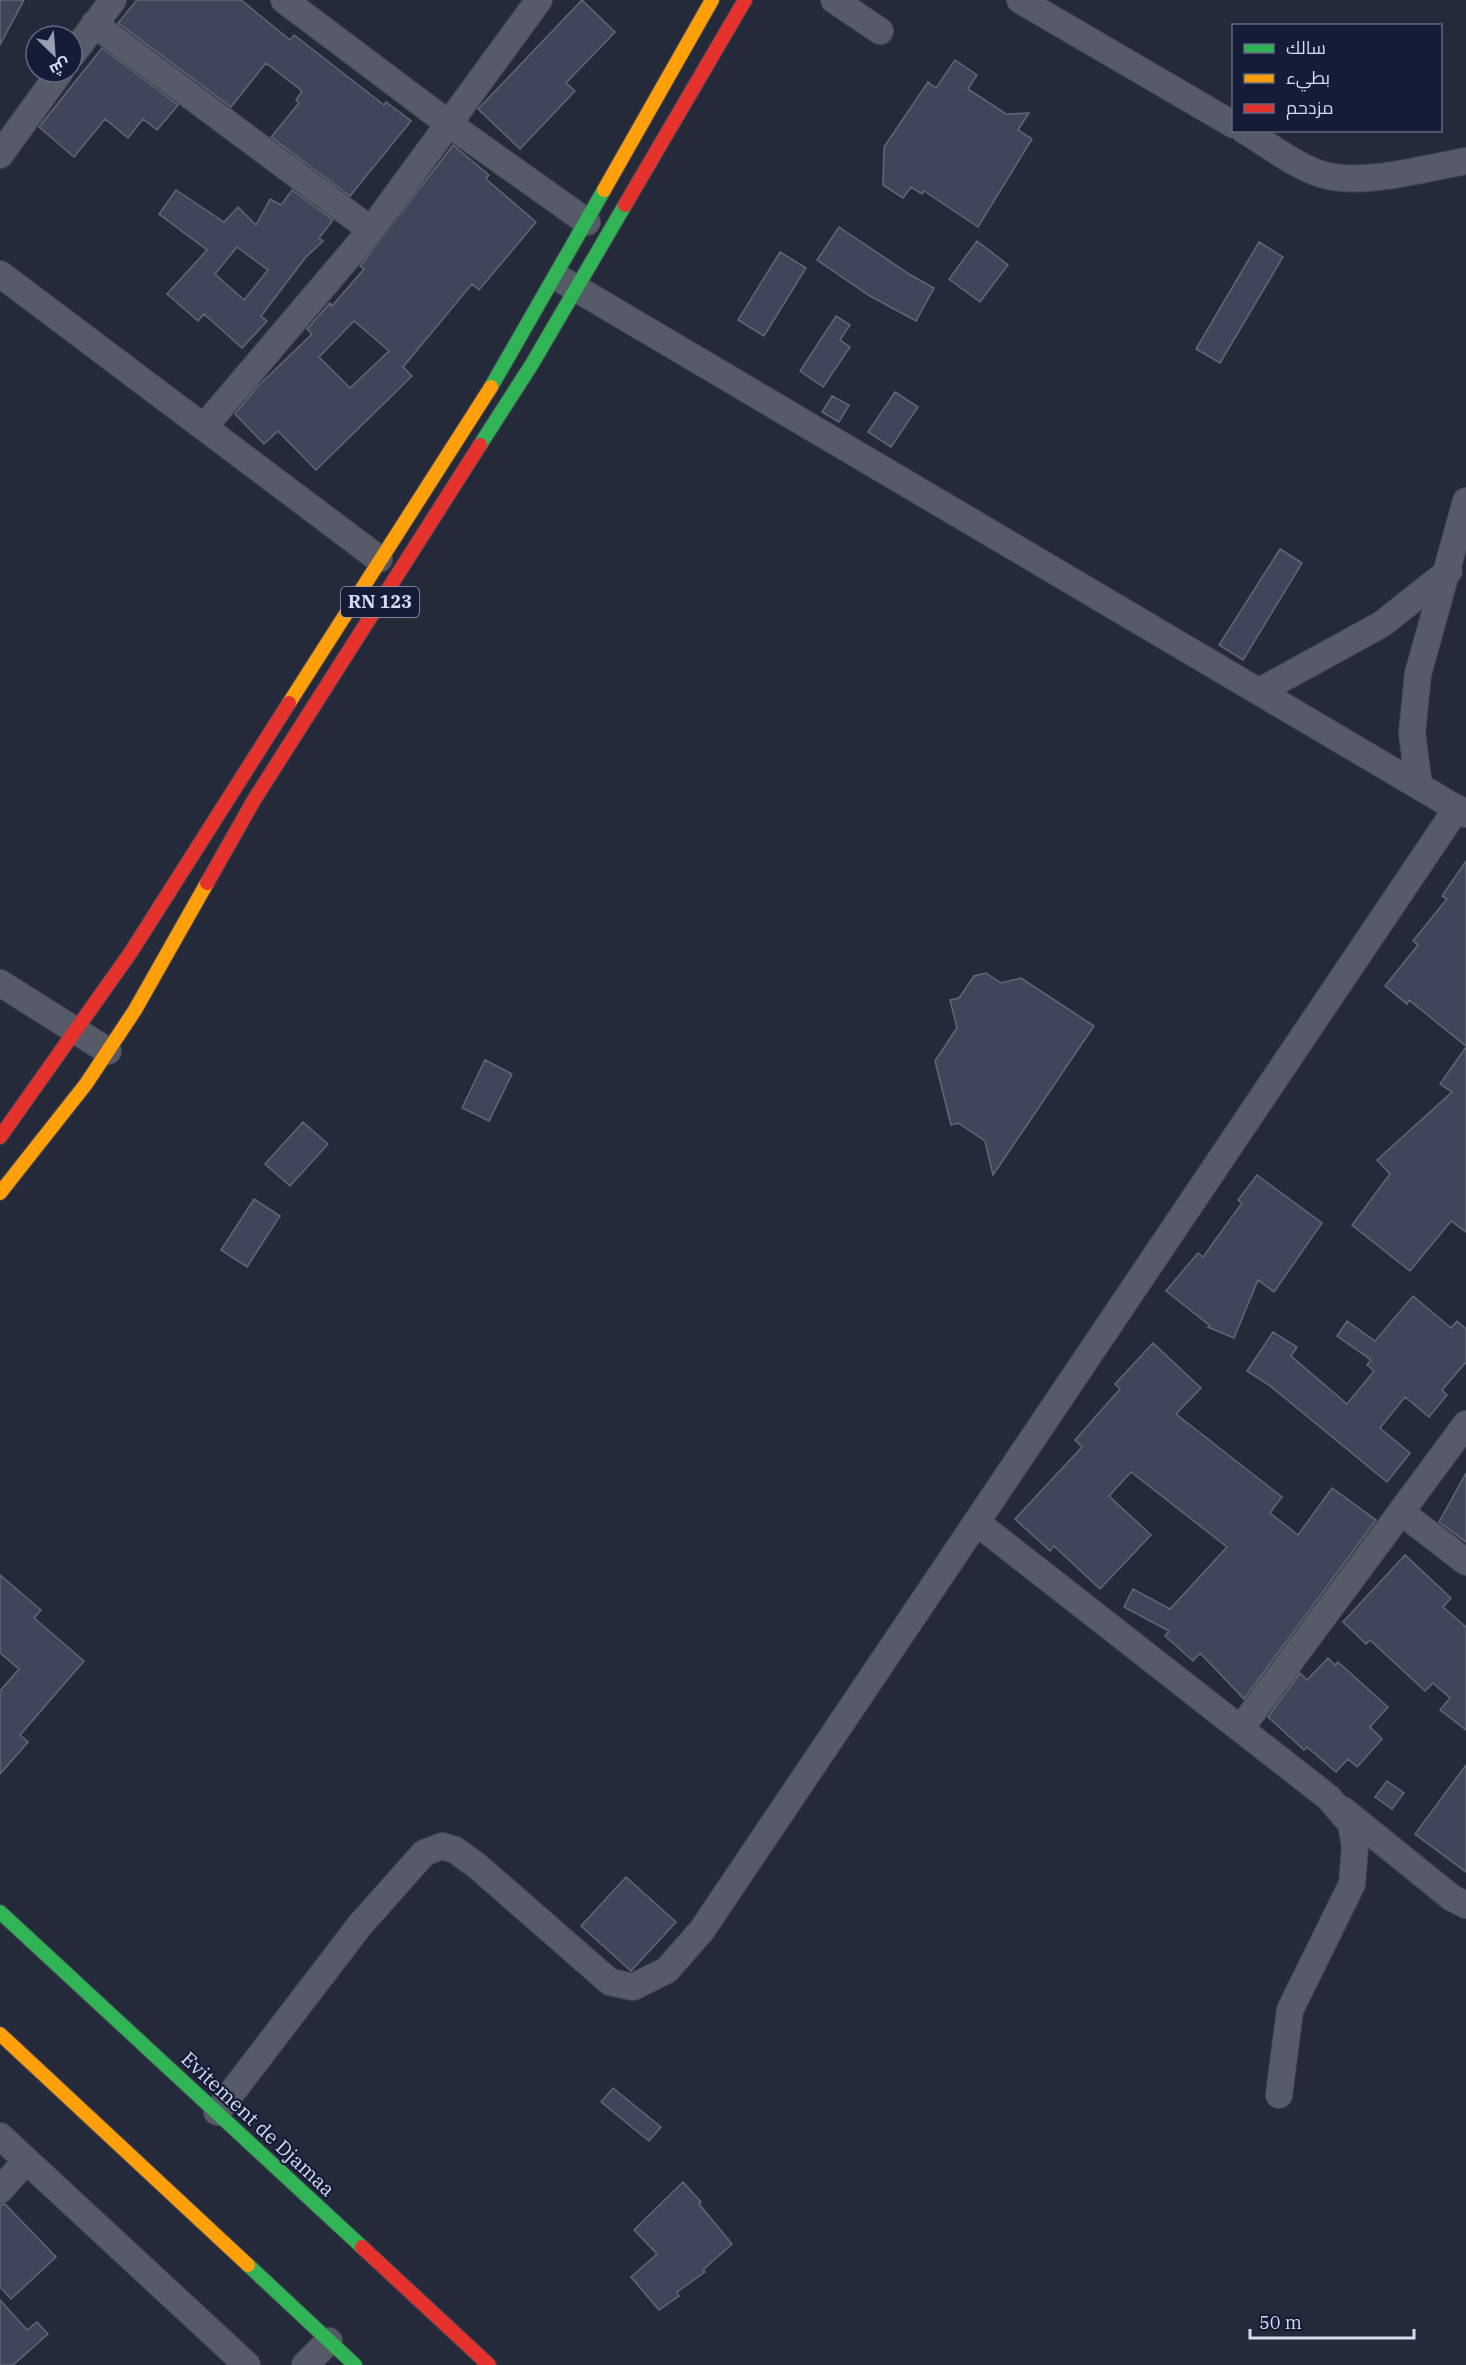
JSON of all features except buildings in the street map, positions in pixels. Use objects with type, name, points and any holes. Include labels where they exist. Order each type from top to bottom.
[{"type":"main road","name":"RN 123","points":[[0,1193],[108,1051],[274,767],[498,417],[566,283],[587,222],[712,0]]},
{"type":"main road","name":"RN 123","points":[[0,1137],[76,1032],[178,879],[379,559],[493,383],[566,283],[744,0]]},
{"type":"main road","name":"Evitement de Djamaa","points":[[0,1912],[489,2365]]},
{"type":"main road","points":[[0,2034],[355,2365]]},
{"type":"street","points":[[84,38],[113,0]]},
{"type":"street","points":[[284,0],[587,222]]},
{"type":"street","points":[[834,0],[880,31]]},
{"type":"street","points":[[1020,0],[1232,123]]},
{"type":"street","points":[[204,427],[371,230],[449,123],[531,3]]},
{"type":"street","points":[[94,24],[371,230]]},
{"type":"street","points":[[0,155],[51,84]]},
{"type":"street","points":[[1247,132],[1309,169],[1338,178],[1368,177],[1466,161]]},
{"type":"street","points":[[0,274],[379,559]]},
{"type":"street","points":[[217,2112],[360,1925],[424,1853],[442,1846],[455,1850],[476,1865],[610,1982],[633,1987],[667,1970],[702,1930],[976,1522],[1461,811],[566,283]]},
{"type":"street","points":[[1419,786],[1412,733],[1418,674],[1456,565],[1466,501]]},
{"type":"street","points":[[1260,691],[1382,624],[1456,565]]},
{"type":"street","points":[[0,983],[108,1051]]},
{"type":"street","points":[[1241,1728],[1466,1424]]},
{"type":"street","points":[[1401,1512],[1466,1562]]},
{"type":"street","points":[[976,1522],[1241,1728],[1452,1898],[1466,1905]]},
{"type":"street","points":[[1279,2096],[1290,2010],[1352,1884],[1355,1846],[1351,1824],[1329,1798]]},
{"type":"street","points":[[0,2136],[247,2365]]},
{"type":"street","points":[[0,2190],[26,2161]]},
{"type":"street","points":[[305,2365],[329,2341]]},
{"type":"traffic: fast","points":[[491,387],[604,190]]},
{"type":"traffic: fast","points":[[480,445],[532,364],[625,205]]},
{"type":"traffic: fast","points":[[0,1912],[362,2247]]},
{"type":"traffic: fast","points":[[248,2265],[355,2365]]},
{"type":"traffic: slow","points":[[604,190],[712,0]]},
{"type":"traffic: slow","points":[[289,703],[491,387]]},
{"type":"traffic: slow","points":[[0,1193],[86,1084],[135,1010],[207,883]]},
{"type":"traffic: slow","points":[[0,2034],[248,2265]]},
{"type":"traffic: jam","points":[[625,205],[745,0]]},
{"type":"traffic: jam","points":[[207,883],[254,800],[480,445]]},
{"type":"traffic: jam","points":[[0,1137],[131,952],[289,703]]},
{"type":"traffic: jam","points":[[362,2247],[489,2365]]}]
